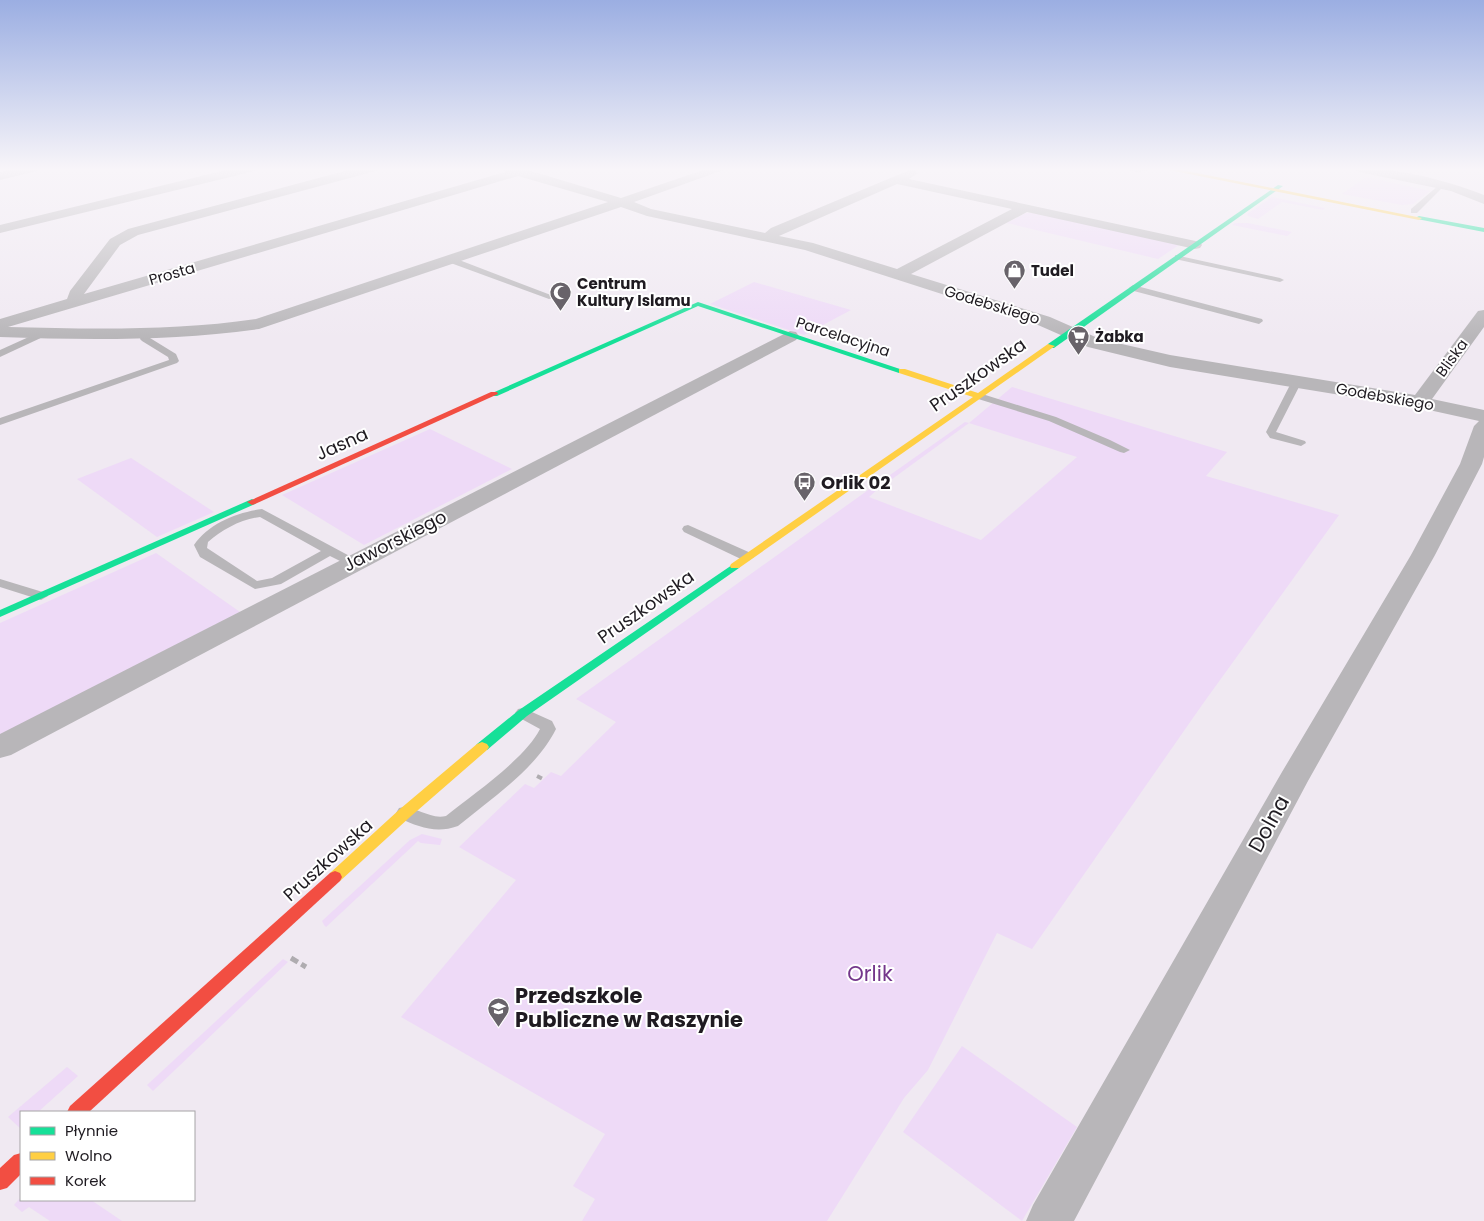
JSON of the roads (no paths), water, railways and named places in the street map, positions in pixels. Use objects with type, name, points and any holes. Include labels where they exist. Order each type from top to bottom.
[{"type":"street","points":[[0,229],[17,225]]},
{"type":"street","points":[[80,301],[75,298],[76,294],[115,242],[133,232],[159,225]]},
{"type":"street","name":"Prosta","points":[[0,324],[334,225]]},
{"type":"street","points":[[0,332],[88,335],[147,333],[223,329],[262,323],[555,225]]},
{"type":"street","name":"Godebskiego","points":[[710,225],[808,246],[1044,321],[1094,342],[1170,360],[1420,402],[1484,416]]},
{"type":"street","points":[[768,237],[790,225]]},
{"type":"street","points":[[897,275],[993,225]]},
{"type":"street","points":[[1103,225],[1195,245]]},
{"type":"street","name":"Pruszkowska","points":[[77,1111],[405,813],[523,714],[1224,225]]},
{"type":"street","points":[[1459,225],[1484,230]]},
{"type":"street","name":"Parcelacyjna","points":[[698,304],[790,336],[979,396]]},
{"type":"street","name":"Jasna","points":[[0,614],[698,304]]},
{"type":"street","name":"Bliska","points":[[1420,402],[1484,314]]},
{"type":"street","name":"Jaworskiego","points":[[0,746],[790,336]]},
{"type":"street","name":"Dolna","points":[[1049,1221],[1292,780],[1423,555],[1471,464],[1484,426]]},
{"type":"street","points":[[0,1181],[20,1163]]},
{"type":"lane","points":[[1178,257],[1280,280]]},
{"type":"lane","points":[[451,260],[552,297]]},
{"type":"lane","points":[[1133,288],[1259,321]]},
{"type":"lane","points":[[0,422],[174,361],[172,356],[145,339],[147,333]]},
{"type":"lane","points":[[0,354],[42,334]]},
{"type":"lane","points":[[1298,381],[1271,432],[1274,436],[1300,443]]},
{"type":"lane","points":[[979,396],[1085,432],[1124,450]]},
{"type":"lane","points":[[330,552],[276,581],[255,584],[205,554],[200,545],[208,535],[252,513],[262,513],[352,563]]},
{"type":"lane","points":[[688,529],[748,557]]},
{"type":"lane","points":[[0,583],[41,596]]},
{"type":"lane","points":[[405,813],[434,824],[452,821],[527,756],[547,734],[548,728],[546,725],[523,714]]},
{"type":"place","name":"Tudel","points":[[1015,290]]},
{"type":"place","name":"Centrum Kultury Islamu","points":[[561,312]]},
{"type":"place","name":"Żabka","points":[[1079,356]]},
{"type":"place","name":"Orlik 02","points":[[805,502]]},
{"type":"place","name":"Przedszkole Publiczne w Raszynie","points":[[499,1027]]},
{"type":"park label","name":"Orlik","points":[[870,974]]}]
